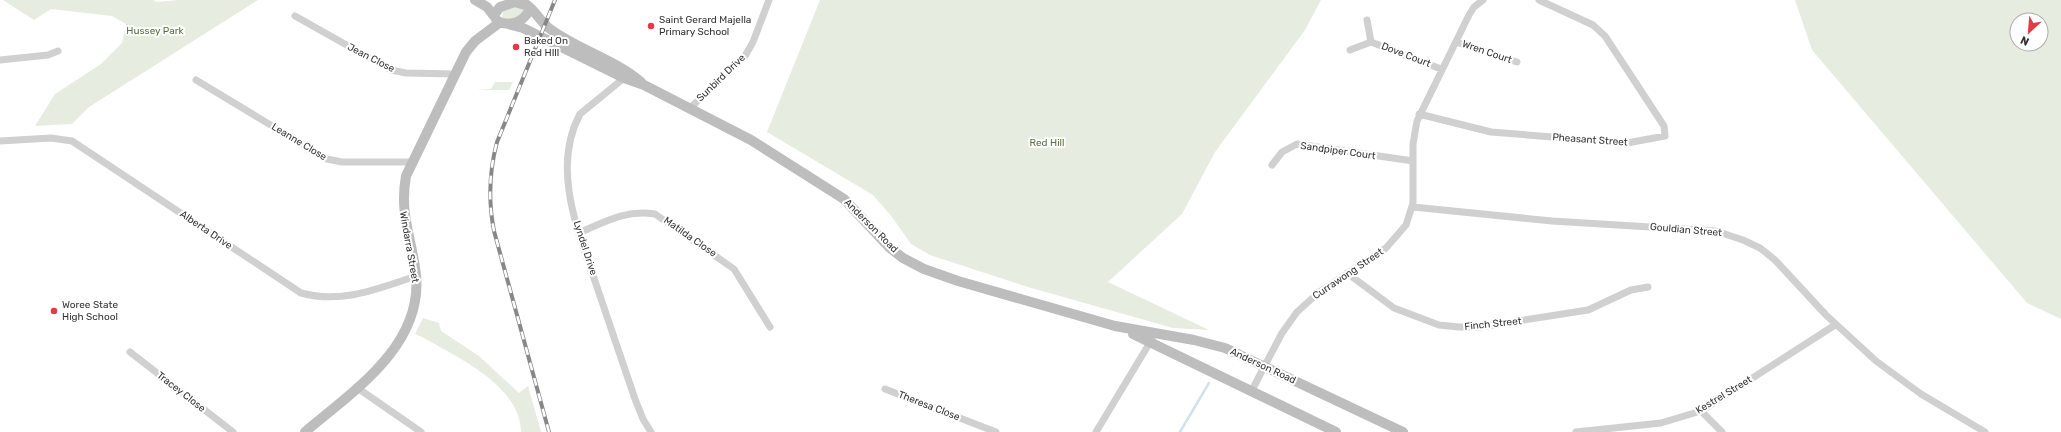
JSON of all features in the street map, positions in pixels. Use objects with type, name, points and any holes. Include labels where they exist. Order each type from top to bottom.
[{"type":"street","name":"Anderson Road","points":[[475,0],[487,7],[500,21],[523,28],[627,75]]},
{"type":"street","name":"Anderson Road","points":[[510,0],[533,8],[550,29],[627,75],[689,109],[752,140],[838,195],[850,205],[890,248],[918,266],[958,281],[1153,337],[1210,343],[1241,354],[1403,432]]},
{"type":"street","name":"Sunbird Drive","points":[[689,109],[745,56],[753,42],[769,0]]},
{"type":"street","name":"Currawong Street","points":[[1252,390],[1286,326],[1306,303],[1348,273],[1378,255],[1395,240],[1406,224],[1413,207],[1414,133],[1419,114],[1469,15],[1474,7],[1483,0]]},
{"type":"street","name":"Pheasant Street","points":[[1419,114],[1491,132],[1627,143],[1666,136],[1664,126],[1605,36],[1593,25],[1539,0]]},
{"type":"street","name":"Windarra Street","points":[[305,432],[390,355],[409,327],[417,304],[416,276],[402,210],[403,188],[413,162],[455,74],[471,45],[500,21],[497,10],[502,6],[522,3]]},
{"type":"street","points":[[500,21],[519,22],[527,16],[529,9],[522,3]]},
{"type":"street","name":"Jean Close","points":[[295,16],[391,70],[406,73],[455,74]]},
{"type":"street","name":"Dove Court","points":[[1366,20],[1371,42]]},
{"type":"street","name":"Dove Court","points":[[1350,50],[1371,42],[1441,69]]},
{"type":"street","name":"Wren Court","points":[[1456,42],[1517,62]]},
{"type":"street","points":[[0,60],[48,55],[58,51]]},
{"type":"street","name":"Lyndel Drive","points":[[627,75],[580,114],[575,121],[571,131],[569,183],[570,202],[635,399],[643,419],[651,432]]},
{"type":"street","name":"Leanne Close","points":[[196,80],[327,159],[342,162],[413,162]]},
{"type":"street","name":"Alberta Drive","points":[[0,141],[50,138],[72,141],[302,293],[315,298],[344,299],[416,276]]},
{"type":"street","name":"Sandpiper Court","points":[[1272,165],[1277,154],[1285,148],[1296,144],[1413,161]]},
{"type":"street","name":"Gouldian Street","points":[[1413,207],[1552,220],[1716,231],[1730,234],[1745,240],[1773,257],[1783,266],[1804,293],[1835,325],[1864,350],[1902,379],[1985,432]]},
{"type":"street","name":"Matilda Close","points":[[579,233],[629,213],[646,211],[655,214],[734,269],[770,327]]},
{"type":"street","name":"Finch Street","points":[[1348,273],[1394,308],[1439,325],[1459,327],[1480,327],[1588,310],[1631,290],[1648,287]]},
{"type":"street","name":"Kestrel Street","points":[[1576,432],[1662,423],[1701,411],[1835,325]]},
{"type":"street","name":"Anderson Road","points":[[1153,337],[1252,390],[1336,432]]},
{"type":"street","points":[[1096,432],[1153,337]]},
{"type":"street","name":"Tracey Close","points":[[130,352],[233,432]]},
{"type":"street","points":[[356,387],[421,432]]},
{"type":"street","name":"Theresa Close","points":[[885,389],[996,432]]},
{"type":"street","points":[[1701,411],[1722,432]]},
{"type":"green space","name":"Hussey Park","points":[[3,0],[153,0],[156,2],[179,0],[258,0],[89,107],[72,124],[35,126],[55,94],[101,64],[122,43],[126,24],[112,16],[51,9],[34,20]]},
{"type":"green space","name":"Red Hill","points":[[820,0],[1321,0],[1305,30],[1215,152],[1182,214],[1108,282],[1209,330],[1173,328],[1028,287],[930,255],[911,244],[892,217],[873,195],[767,132]]},
{"type":"green space","points":[[1795,0],[2061,0],[2061,319],[2027,303],[1812,50]]},
{"type":"green space","points":[[515,6],[523,9],[524,13],[510,21],[502,18],[503,11]]},
{"type":"green space","points":[[495,82],[513,82],[509,90],[476,90],[491,89]]},
{"type":"green space","points":[[423,318],[439,323],[441,331],[479,356],[519,393],[528,386],[541,432],[521,432],[518,415],[510,400],[484,374],[468,363],[415,334]]},
{"type":"waterway","points":[[1180,432],[1209,383]]},
{"type":"railway","points":[[549,432],[494,231],[490,186],[492,164],[497,142],[555,0]]},
{"type":"place","name":"Saint Gerard Majella Primary School","points":[[651,26]]},
{"type":"place","name":"Baked On Red HIll","points":[[516,47]]},
{"type":"place","name":"Woree State High School","points":[[54,311]]}]
